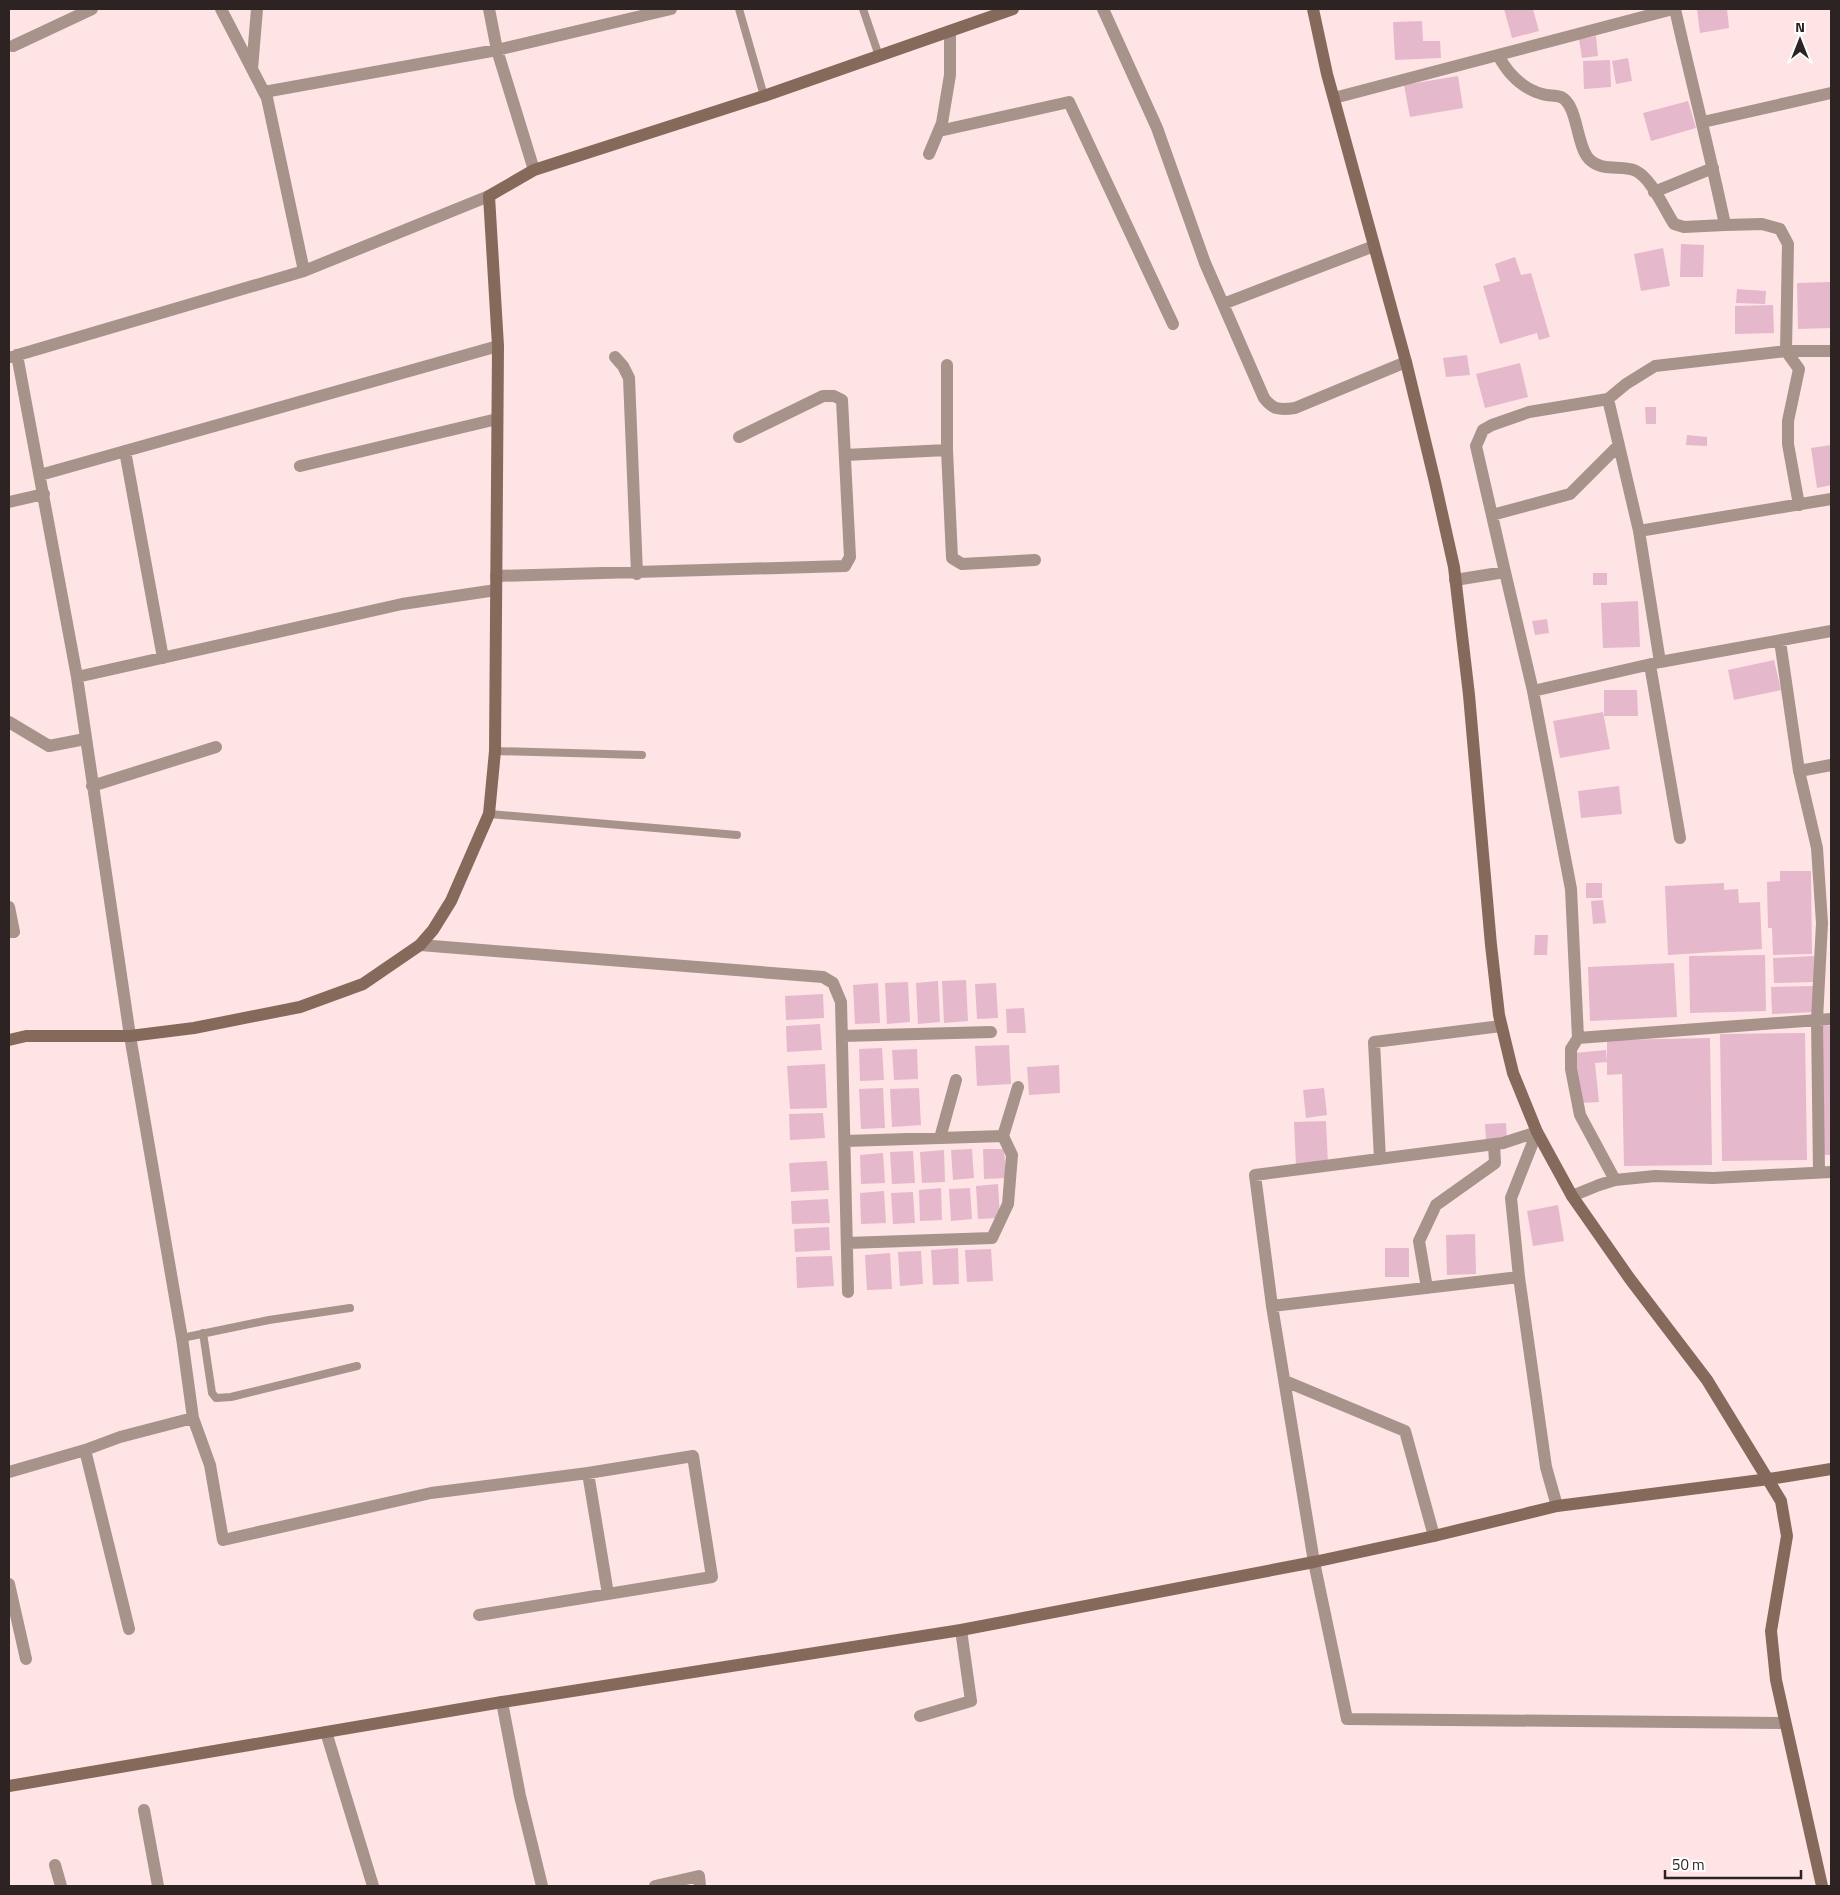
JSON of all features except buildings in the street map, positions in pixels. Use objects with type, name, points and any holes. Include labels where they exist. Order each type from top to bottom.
[{"type":"street","points":[[13,46],[92,9]]},
{"type":"street","points":[[221,9],[267,98],[304,271]]},
{"type":"street","points":[[252,69],[257,9]]},
{"type":"street","points":[[489,9],[497,50],[534,170]]},
{"type":"street","points":[[264,92],[497,50],[671,9]]},
{"type":"street","points":[[479,1615],[712,1577],[693,1456],[588,1473],[431,1493],[223,1540],[210,1465],[193,1418],[182,1338],[130,1036],[77,677],[44,494],[13,356],[304,271],[488,196],[534,170],[764,96],[1013,9]]},
{"type":"street","points":[[1103,9],[1157,128],[1205,263],[1264,398],[1269,405],[1279,410],[1295,408],[1406,362]]},
{"type":"street","points":[[1314,9],[1334,98],[1406,362],[1435,482],[1455,580],[1469,695],[1491,945],[1501,1026],[1513,1073],[1537,1132],[1572,1196],[1630,1279],[1707,1380],[1781,1501],[1787,1536],[1771,1631],[1776,1680],[1784,1723],[1822,1886]]},
{"type":"street","points":[[1334,98],[1674,9],[1703,122],[1725,225]]},
{"type":"street","points":[[929,154],[942,123],[950,75],[950,31]]},
{"type":"street","points":[[1498,55],[1506,71],[1526,87],[1542,94],[1561,97],[1568,104],[1589,159],[1606,168],[1635,170],[1646,179],[1674,224],[1684,227],[1762,224],[1780,229],[1788,244],[1786,351],[1799,369],[1788,421],[1788,444],[1798,505]]},
{"type":"street","points":[[1703,122],[1831,93]]},
{"type":"street","points":[[939,131],[1069,102],[1173,324]]},
{"type":"street","points":[[1654,192],[1713,168]]},
{"type":"street","points":[[9,1040],[26,1036],[130,1036],[194,1028],[300,1007],[363,984],[420,945],[433,930],[451,901],[490,814],[495,752],[498,346],[488,196]]},
{"type":"street","points":[[1223,304],[1374,246]]},
{"type":"street","points":[[40,475],[498,346]]},
{"type":"street","points":[[1615,1180],[1580,1115],[1571,1069],[1571,1048],[1578,1038],[1570,889],[1533,691],[1476,446],[1483,430],[1492,425],[1529,412],[1608,399],[1626,384],[1655,366],[1786,351],[1831,351]]},
{"type":"street","points":[[615,357],[623,366],[629,378],[637,574]]},
{"type":"street","points":[[947,365],[947,450],[952,558],[962,564],[1035,560]]},
{"type":"street","points":[[496,576],[637,574],[845,566],[850,557],[842,400],[834,396],[823,396],[739,437]]},
{"type":"street","points":[[1608,399],[1639,531],[1655,663],[1680,838]]},
{"type":"street","points":[[300,466],[498,419]]},
{"type":"street","points":[[1492,515],[1570,494],[1619,445]]},
{"type":"street","points":[[844,455],[947,450]]},
{"type":"street","points":[[125,451],[163,658]]},
{"type":"street","points":[[9,502],[44,494]]},
{"type":"street","points":[[1639,531],[1831,499]]},
{"type":"street","points":[[1455,580],[1505,572]]},
{"type":"street","points":[[77,677],[402,604],[496,590]]},
{"type":"street","points":[[1533,691],[1655,663],[1831,631]]},
{"type":"street","points":[[1572,1196],[1615,1180],[1655,1176],[1712,1178],[1825,1172],[1817,1020],[1827,922],[1817,848],[1799,771],[1780,641]]},
{"type":"street","points":[[9,722],[49,746],[85,739]]},
{"type":"street","points":[[92,786],[216,747]]},
{"type":"street","points":[[1799,771],[1831,766]]},
{"type":"street","points":[[9,907],[14,932],[9,932]]},
{"type":"street","points":[[420,945],[823,976],[833,983],[841,1002],[848,1292]]},
{"type":"street","points":[[1578,1038],[1831,1019]]},
{"type":"street","points":[[1380,1159],[1374,1042],[1501,1026]]},
{"type":"street","points":[[842,1036],[991,1032]]},
{"type":"street","points":[[940,1138],[956,1080]]},
{"type":"street","points":[[847,1243],[992,1238],[1008,1204],[1012,1155],[1003,1136],[1018,1087]]},
{"type":"street","points":[[1537,1132],[1494,1144],[1255,1175],[1272,1306],[1314,1562],[1347,1719],[1784,1723]]},
{"type":"street","points":[[1537,1132],[1511,1198],[1519,1277],[1546,1467],[1557,1506]]},
{"type":"street","points":[[844,1141],[1003,1136]]},
{"type":"street","points":[[1427,1288],[1419,1241],[1436,1205],[1495,1163],[1494,1144]]},
{"type":"street","points":[[1272,1306],[1519,1277]]},
{"type":"street","points":[[1285,1381],[1405,1430],[1434,1536]]},
{"type":"street","points":[[9,1472],[85,1450],[120,1437],[193,1418]]},
{"type":"street","points":[[85,1450],[129,1629]]},
{"type":"street","points":[[9,1786],[502,1702],[961,1630],[1314,1562],[1434,1536],[1557,1506],[1831,1470]]},
{"type":"street","points":[[588,1473],[608,1594]]},
{"type":"street","points":[[9,1584],[26,1659]]},
{"type":"street","points":[[920,1716],[971,1701],[961,1630]]},
{"type":"street","points":[[502,1702],[520,1796],[542,1886]]},
{"type":"street","points":[[326,1732],[373,1886]]},
{"type":"street","points":[[144,1810],[158,1886]]},
{"type":"street","points":[[55,1865],[61,1886]]},
{"type":"street","points":[[655,1886],[699,1876],[700,1886]]},
{"type":"lane","points":[[739,9],[764,96]]},
{"type":"lane","points":[[863,9],[879,56]]},
{"type":"lane","points":[[495,752],[642,755]]},
{"type":"lane","points":[[490,814],[736,835]]},
{"type":"lane","points":[[182,1338],[270,1320],[350,1308]]},
{"type":"lane","points":[[203,1333],[212,1394],[216,1398],[357,1366]]}]
